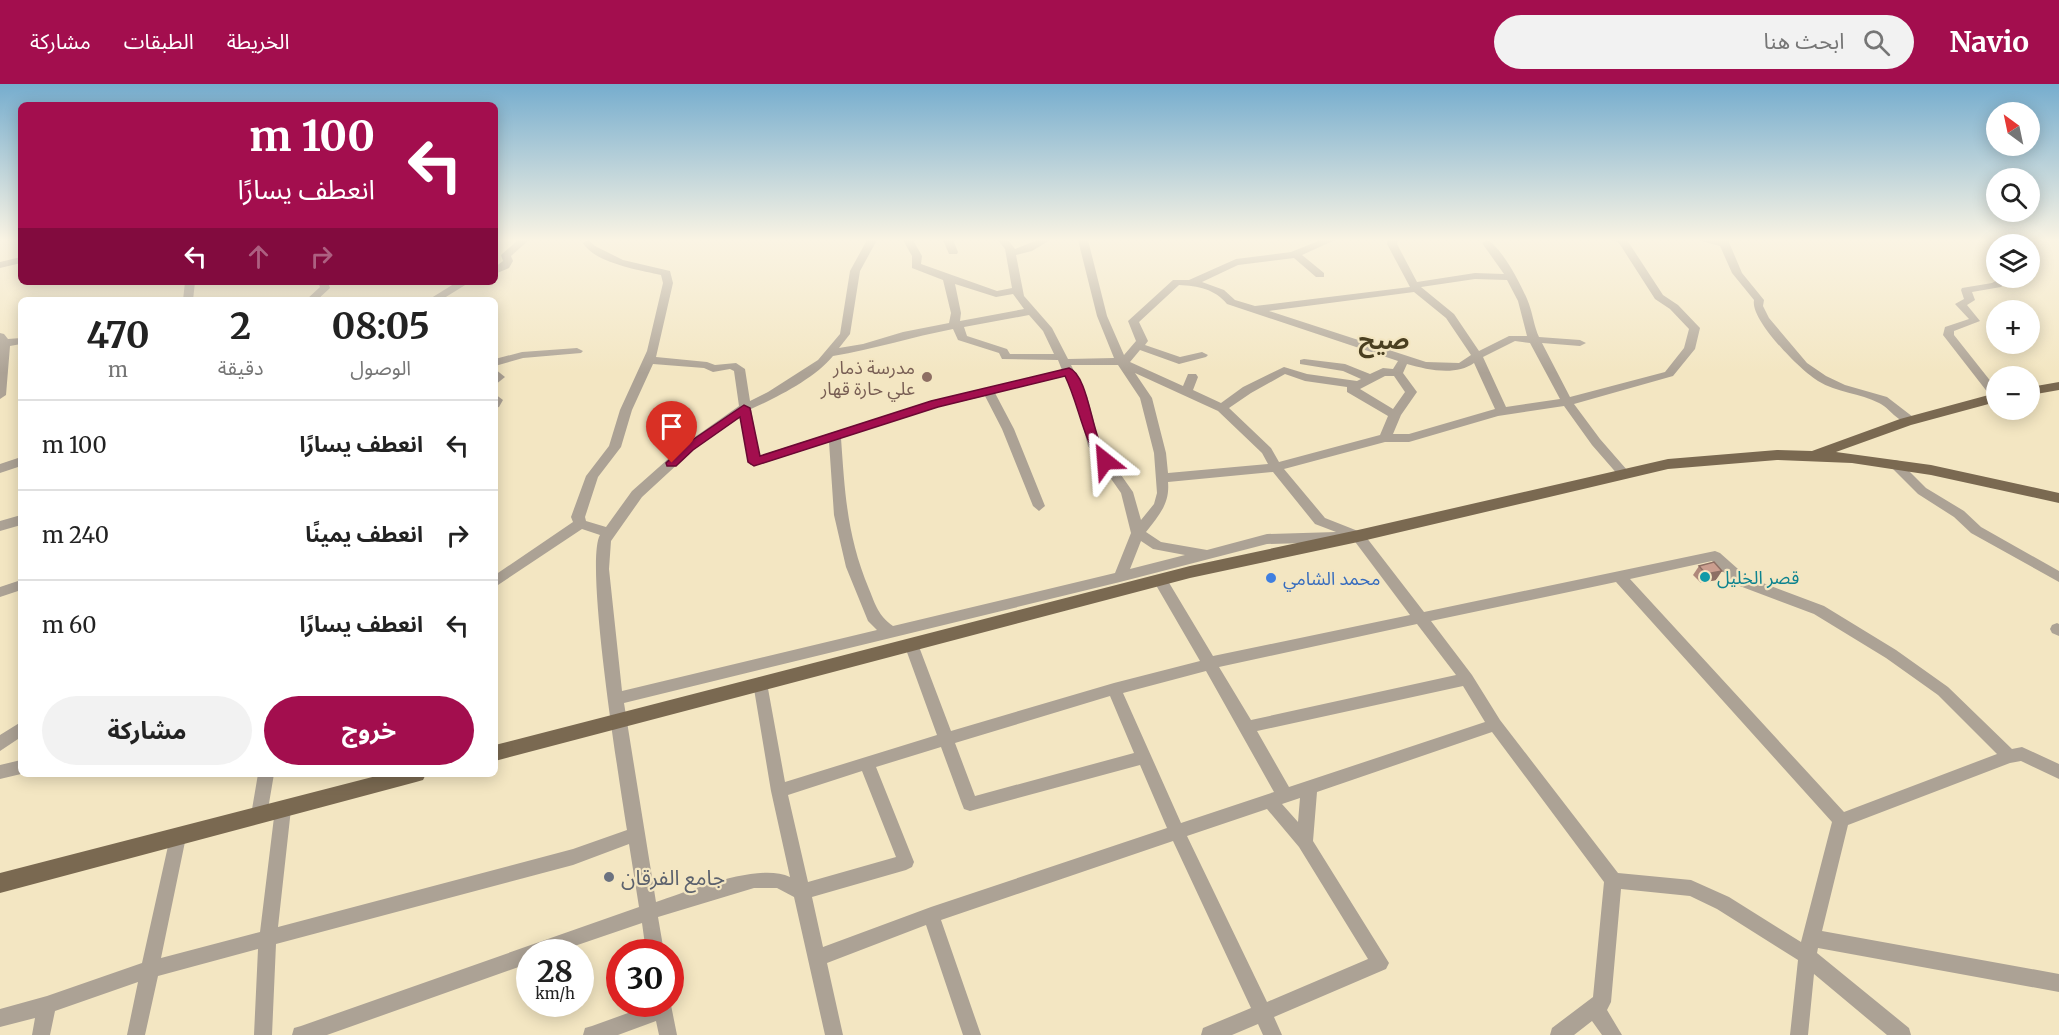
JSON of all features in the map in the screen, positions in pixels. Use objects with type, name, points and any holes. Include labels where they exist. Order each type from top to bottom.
[{"type":"main road","points":[[2040,389],[2059,386]]},
{"type":"main road","points":[[1814,456],[1872,432],[1947,408],[1986,399]]},
{"type":"main road","points":[[498,752],[1161,580],[1668,464],[1705,460],[1814,456],[1895,464],[2059,498]]},
{"type":"main road","points":[[0,883],[405,777]]},
{"type":"street","points":[[580,524],[578,517],[592,476],[615,447],[626,410],[650,360],[668,284]]},
{"type":"street","points":[[653,939],[618,721],[602,569],[604,540],[637,494],[689,447],[744,408],[772,395],[822,362],[845,334],[853,284]]},
{"type":"street","points":[[949,284],[957,313],[956,325],[962,338],[1003,351],[1006,357],[1065,364],[1123,362],[1222,408],[1267,451],[1276,467],[1320,521],[1358,536],[1467,679],[1495,726],[1613,880],[1602,1002],[1559,1035]]},
{"type":"street","points":[[967,284],[996,294],[1018,290]]},
{"type":"street","points":[[1017,284],[1019,297],[1048,330],[1081,396],[1094,446],[1127,492],[1138,532],[1158,546],[1209,554]]},
{"type":"street","points":[[1094,284],[1102,316],[1123,362],[1146,398],[1160,453],[1163,493],[1161,506],[1138,532],[1120,577]]},
{"type":"street","points":[[1123,362],[1142,341],[1133,321],[1174,284]]},
{"type":"street","points":[[1198,284],[1211,287],[1226,295],[1231,302],[1425,365],[1461,367],[1477,356],[1513,338],[1580,343]]},
{"type":"street","points":[[1415,284],[1450,316],[1477,356],[1502,411]]},
{"type":"street","points":[[1253,309],[1433,284]]},
{"type":"street","points":[[1514,284],[1526,308],[1535,340],[1567,402],[1599,448],[1623,473]]},
{"type":"street","points":[[1162,478],[1276,467],[1385,438],[1409,438],[1502,411],[1567,402],[1669,374],[1689,349],[1695,328],[1674,307],[1659,297],[1651,284]]},
{"type":"street","points":[[1743,284],[1759,300],[1758,306],[1764,319],[1803,365],[1822,379],[1842,388],[1883,400],[1909,420]]},
{"type":"street","points":[[314,297],[325,288],[324,285]]},
{"type":"street","points":[[440,297],[460,285]]},
{"type":"street","points":[[1986,286],[1966,290],[1970,300],[1960,304],[1975,321],[1949,329],[1948,336],[1986,384]]},
{"type":"street","points":[[829,353],[865,347],[903,335],[1031,311]]},
{"type":"street","points":[[0,395],[3,340],[18,341]]},
{"type":"street","points":[[1138,346],[1179,361],[1202,355]]},
{"type":"street","points":[[498,362],[522,355],[577,351]]},
{"type":"street","points":[[1396,373],[1404,359]]},
{"type":"street","points":[[650,360],[706,364],[713,369],[732,365],[739,369],[754,462],[935,404],[988,391],[1065,364]]},
{"type":"street","points":[[1304,362],[1328,367],[1342,366],[1370,379]]},
{"type":"street","points":[[1222,408],[1247,390],[1284,370],[1305,377],[1357,385]]},
{"type":"street","points":[[1385,438],[1395,415],[1412,393],[1396,373],[1383,372],[1351,389],[1395,415]]},
{"type":"street","points":[[1187,391],[1192,376]]},
{"type":"street","points":[[988,391],[1008,429],[1039,506]]},
{"type":"street","points":[[835,437],[840,515],[853,567],[875,621],[892,633]]},
{"type":"street","points":[[0,469],[18,462]]},
{"type":"street","points":[[1895,464],[1922,491],[1959,514],[1976,530],[2059,577]]},
{"type":"street","points":[[0,526],[18,521]]},
{"type":"street","points":[[580,524],[609,533]]},
{"type":"street","points":[[498,580],[580,524]]},
{"type":"street","points":[[616,699],[1120,577],[1267,539],[1358,536]]},
{"type":"street","points":[[779,791],[1114,689],[1209,663],[1715,556],[1742,581],[1819,610],[1891,654],[1943,691],[2008,756]]},
{"type":"street","points":[[1618,575],[1841,820]]},
{"type":"street","points":[[1161,580],[1247,727],[1278,798],[1380,963],[1210,1035]]},
{"type":"street","points":[[0,591],[18,586]]},
{"type":"street","points":[[911,644],[970,804],[1144,757]]},
{"type":"street","points":[[1247,727],[1467,679]]},
{"type":"street","points":[[760,683],[779,791],[834,1035]]},
{"type":"street","points":[[1114,689],[1177,832],[1273,1035]]},
{"type":"street","points":[[817,958],[931,915],[1495,726]]},
{"type":"street","points":[[0,744],[18,730]]},
{"type":"street","points":[[1841,820],[2008,756],[2022,754],[2059,772]]},
{"type":"street","points":[[571,939],[649,912],[754,880],[778,880],[802,892],[906,862],[867,763]]},
{"type":"street","points":[[0,772],[18,768]]},
{"type":"street","points":[[259,815],[265,777]]},
{"type":"street","points":[[1305,842],[1309,787]]},
{"type":"street","points":[[263,1035],[268,936],[283,809]]},
{"type":"street","points":[[1799,1035],[1809,947],[1841,820]]},
{"type":"street","points":[[0,1018],[47,1005],[148,970],[268,936],[573,857],[636,834]]},
{"type":"street","points":[[136,1035],[178,837]]},
{"type":"street","points":[[1613,880],[1691,888],[1809,947],[1902,1035]]},
{"type":"street","points":[[931,915],[972,1035]]},
{"type":"street","points":[[1809,947],[2059,983]]},
{"type":"street","points":[[301,1035],[516,959]]},
{"type":"street","points":[[41,1035],[47,1005]]},
{"type":"street","points":[[1594,1008],[1613,1035]]},
{"type":"street","points":[[592,1035],[637,1017]]},
{"type":"street","points":[[666,1017],[668,1035]]},
{"type":"building","points":[[1714,562],[1722,571],[1706,574],[1699,566]]},
{"type":"place","name":"مدرسة ذمار علي حارة قهار","points":[[927,377]]},
{"type":"place","name":"قصر الخليل","points":[[1705,577]]},
{"type":"place","name":"محمد الشامي","points":[[1271,578]]},
{"type":"place","name":"جامع الفرقان","points":[[609,877]]},
{"type":"district","name":"صيح","points":[[1384,340]]},
{"type":"route","points":[[672,463],[689,447],[744,408],[754,462],[935,404],[1069,372],[1081,396],[1094,446],[1105,461]]}]
